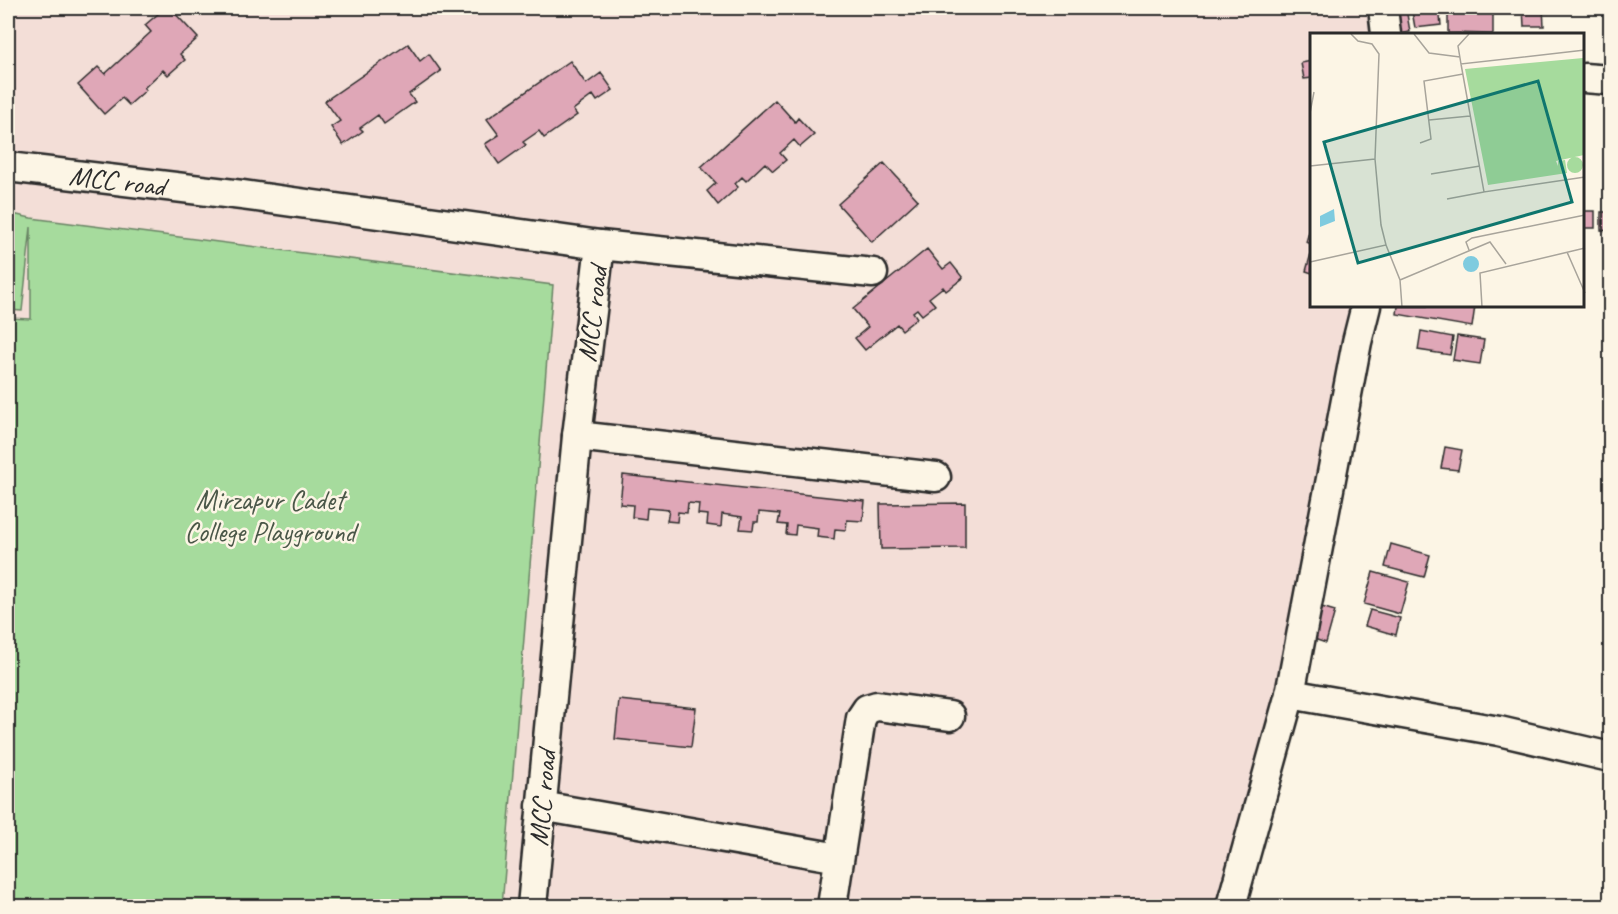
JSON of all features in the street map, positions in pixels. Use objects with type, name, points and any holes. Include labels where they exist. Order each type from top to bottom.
[{"type":"street","points":[[1383,8],[1386,33]]},
{"type":"street","points":[[1585,78],[1611,80]]},
{"type":"street","name":"MCC road","points":[[8,166],[242,195],[600,244],[577,436],[532,906]]},
{"type":"street","points":[[600,244],[873,273]]},
{"type":"street","points":[[1231,906],[1290,694],[1357,342],[1366,308]]},
{"type":"street","points":[[577,436],[936,477]]},
{"type":"street","points":[[1290,694],[1499,731],[1611,757]]},
{"type":"street","points":[[832,906],[861,718],[867,709],[877,706],[950,716]]},
{"type":"street","points":[[541,806],[839,858]]},
{"type":"shaded area","points":[[8,8],[1375,8],[1377,33],[1310,33],[1310,308],[1357,308],[1293,635],[1220,906],[8,906]]},
{"type":"green space","name":"Mirzapur Cadet College Playground","points":[[8,213],[31,218],[553,285],[502,906],[8,906],[8,318],[31,319],[31,227],[22,311],[8,310]]},
{"type":"building","points":[[165,8],[170,8],[198,38],[180,54],[185,60],[168,75],[163,70],[129,105],[122,98],[104,114],[78,85],[98,67],[105,74],[151,32],[145,25]]},
{"type":"building","points":[[1406,8],[1410,32],[1400,33],[1396,9]]},
{"type":"building","points":[[1439,8],[1441,25],[1415,28],[1412,11]]},
{"type":"building","points":[[1448,8],[1493,8],[1493,33],[1448,33]]},
{"type":"building","points":[[1523,8],[1543,8],[1544,26],[1524,26]]},
{"type":"building","points":[[408,44],[420,61],[429,54],[441,71],[409,94],[415,102],[384,124],[378,115],[360,128],[363,131],[343,145],[331,127],[340,121],[325,101]]},
{"type":"building","points":[[570,61],[586,84],[601,73],[613,90],[597,101],[593,95],[573,110],[577,115],[544,138],[539,131],[523,142],[526,145],[499,164],[485,144],[499,135],[487,119]]},
{"type":"building","points":[[1310,61],[1310,78],[1304,79],[1301,63]]},
{"type":"building","points":[[775,100],[795,122],[798,118],[814,135],[800,147],[794,140],[780,153],[786,160],[773,171],[765,163],[746,181],[742,177],[735,184],[738,187],[718,205],[707,191],[716,183],[701,167]]},
{"type":"building","points":[[884,163],[918,200],[872,242],[838,204]]},
{"type":"building","points":[[1585,211],[1595,211],[1595,228],[1585,228]]},
{"type":"building","points":[[1601,212],[1610,212],[1610,231],[1601,230]]},
{"type":"building","points":[[1310,229],[1310,243],[1306,242]]},
{"type":"building","points":[[927,249],[943,269],[951,263],[963,278],[946,291],[943,287],[929,298],[935,305],[922,315],[917,309],[913,312],[917,318],[902,330],[897,324],[865,350],[855,338],[868,327],[853,309]]},
{"type":"building","points":[[1310,257],[1310,272],[1306,271]]},
{"type":"building","points":[[1398,308],[1475,308],[1472,327],[1397,314]]},
{"type":"building","points":[[1421,331],[1453,337],[1450,355],[1418,350]]},
{"type":"building","points":[[1457,336],[1484,340],[1480,364],[1453,360]]},
{"type":"building","points":[[1445,447],[1462,450],[1458,470],[1441,468]]},
{"type":"building","points":[[623,475],[865,501],[863,521],[847,520],[846,530],[835,529],[834,539],[817,537],[818,528],[796,525],[795,535],[786,534],[787,525],[778,524],[780,514],[759,512],[758,522],[754,522],[753,530],[740,529],[742,517],[722,514],[721,527],[707,525],[708,515],[698,514],[699,504],[688,503],[687,513],[678,512],[677,522],[667,521],[669,510],[647,508],[646,519],[632,517],[633,505],[620,504]]},
{"type":"building","points":[[965,503],[965,548],[881,549],[880,504]]},
{"type":"building","points":[[1391,544],[1430,555],[1424,577],[1385,567]]},
{"type":"building","points":[[1373,572],[1409,582],[1400,614],[1364,604]]},
{"type":"building","points":[[1315,605],[1335,611],[1326,643],[1305,636]]},
{"type":"building","points":[[1370,610],[1400,618],[1396,635],[1365,626]]},
{"type":"building","points":[[619,700],[696,708],[691,747],[615,739]]}]
